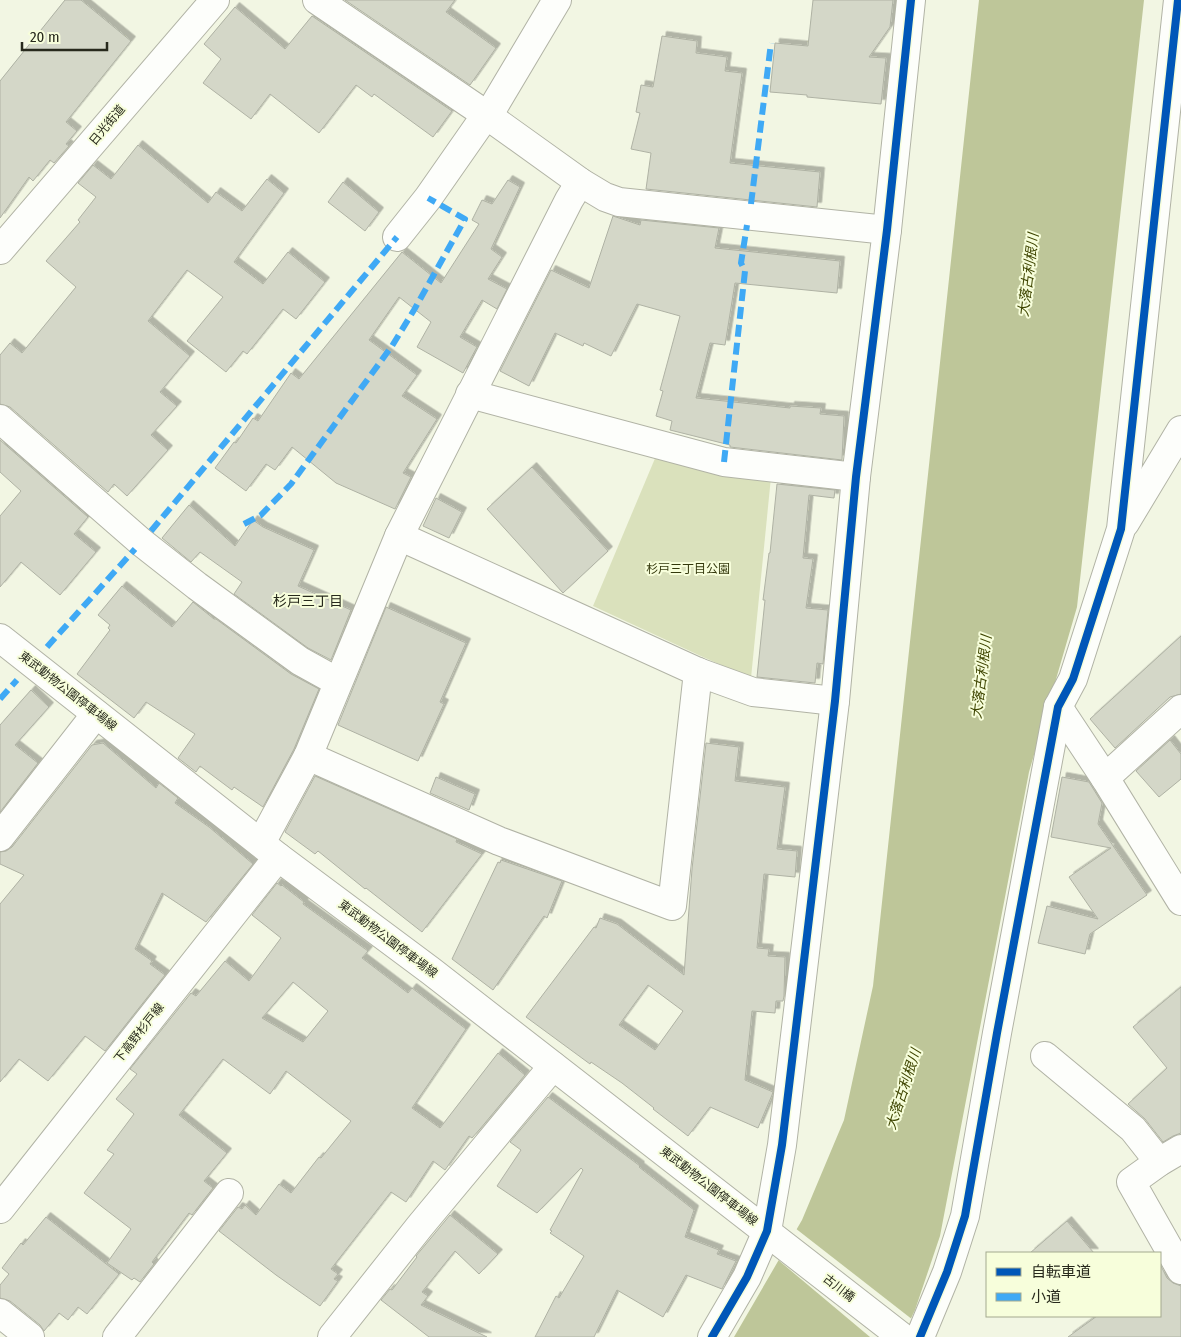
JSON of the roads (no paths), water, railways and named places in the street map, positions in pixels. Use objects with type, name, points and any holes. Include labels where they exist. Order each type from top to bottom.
[{"type":"street","name":"日光街道","points":[[0,250],[215,0]]},
{"type":"street","points":[[317,0],[488,116],[580,182],[605,197],[619,202],[887,230]]},
{"type":"street","points":[[397,237],[428,198],[478,125],[488,116],[557,0]]},
{"type":"street","points":[[712,1337],[772,1235],[834,701],[856,477],[887,230],[910,0]]},
{"type":"street","points":[[920,1337],[947,1272],[965,1216],[1058,706],[1073,679],[1121,528],[1178,0]]},
{"type":"street","name":"下高野杉戸線","points":[[0,1209],[270,850],[399,536],[569,200],[580,182]]},
{"type":"street","points":[[470,394],[724,462],[856,477]]},
{"type":"street","points":[[0,419],[141,542],[197,586],[300,661],[338,682]]},
{"type":"street","points":[[1121,528],[1181,430]]},
{"type":"street","points":[[399,536],[698,672],[753,692],[834,701]]},
{"type":"street","name":"東武動物公園停車場線","points":[[0,638],[270,850],[431,971],[772,1235]]},
{"type":"street","points":[[308,756],[499,841],[672,906],[698,672]]},
{"type":"street","points":[[1058,706],[1181,901]]},
{"type":"street","points":[[1105,778],[1181,709]]},
{"type":"street","points":[[0,837],[96,714]]},
{"type":"street","points":[[1045,1056],[1133,1129],[1170,1156],[1131,1182],[1181,1270]]},
{"type":"street","points":[[332,1337],[420,1226],[553,1066]]},
{"type":"street","points":[[117,1337],[229,1193]]},
{"type":"street","name":"古川橋","points":[[772,1235],[902,1337]]},
{"type":"street","points":[[0,1313],[30,1337]]},
{"type":"water","name":"大落古利根川","points":[[979,0],[1144,0],[1077,607],[1029,772],[940,1236],[915,1310],[902,1337],[734,1337],[802,1220],[844,1120],[873,986]]},
{"type":"district","name":"杉戸三丁目","points":[[308,601]]},
{"type":"park label","name":"杉戸三丁目公園","points":[[688,569]]}]
